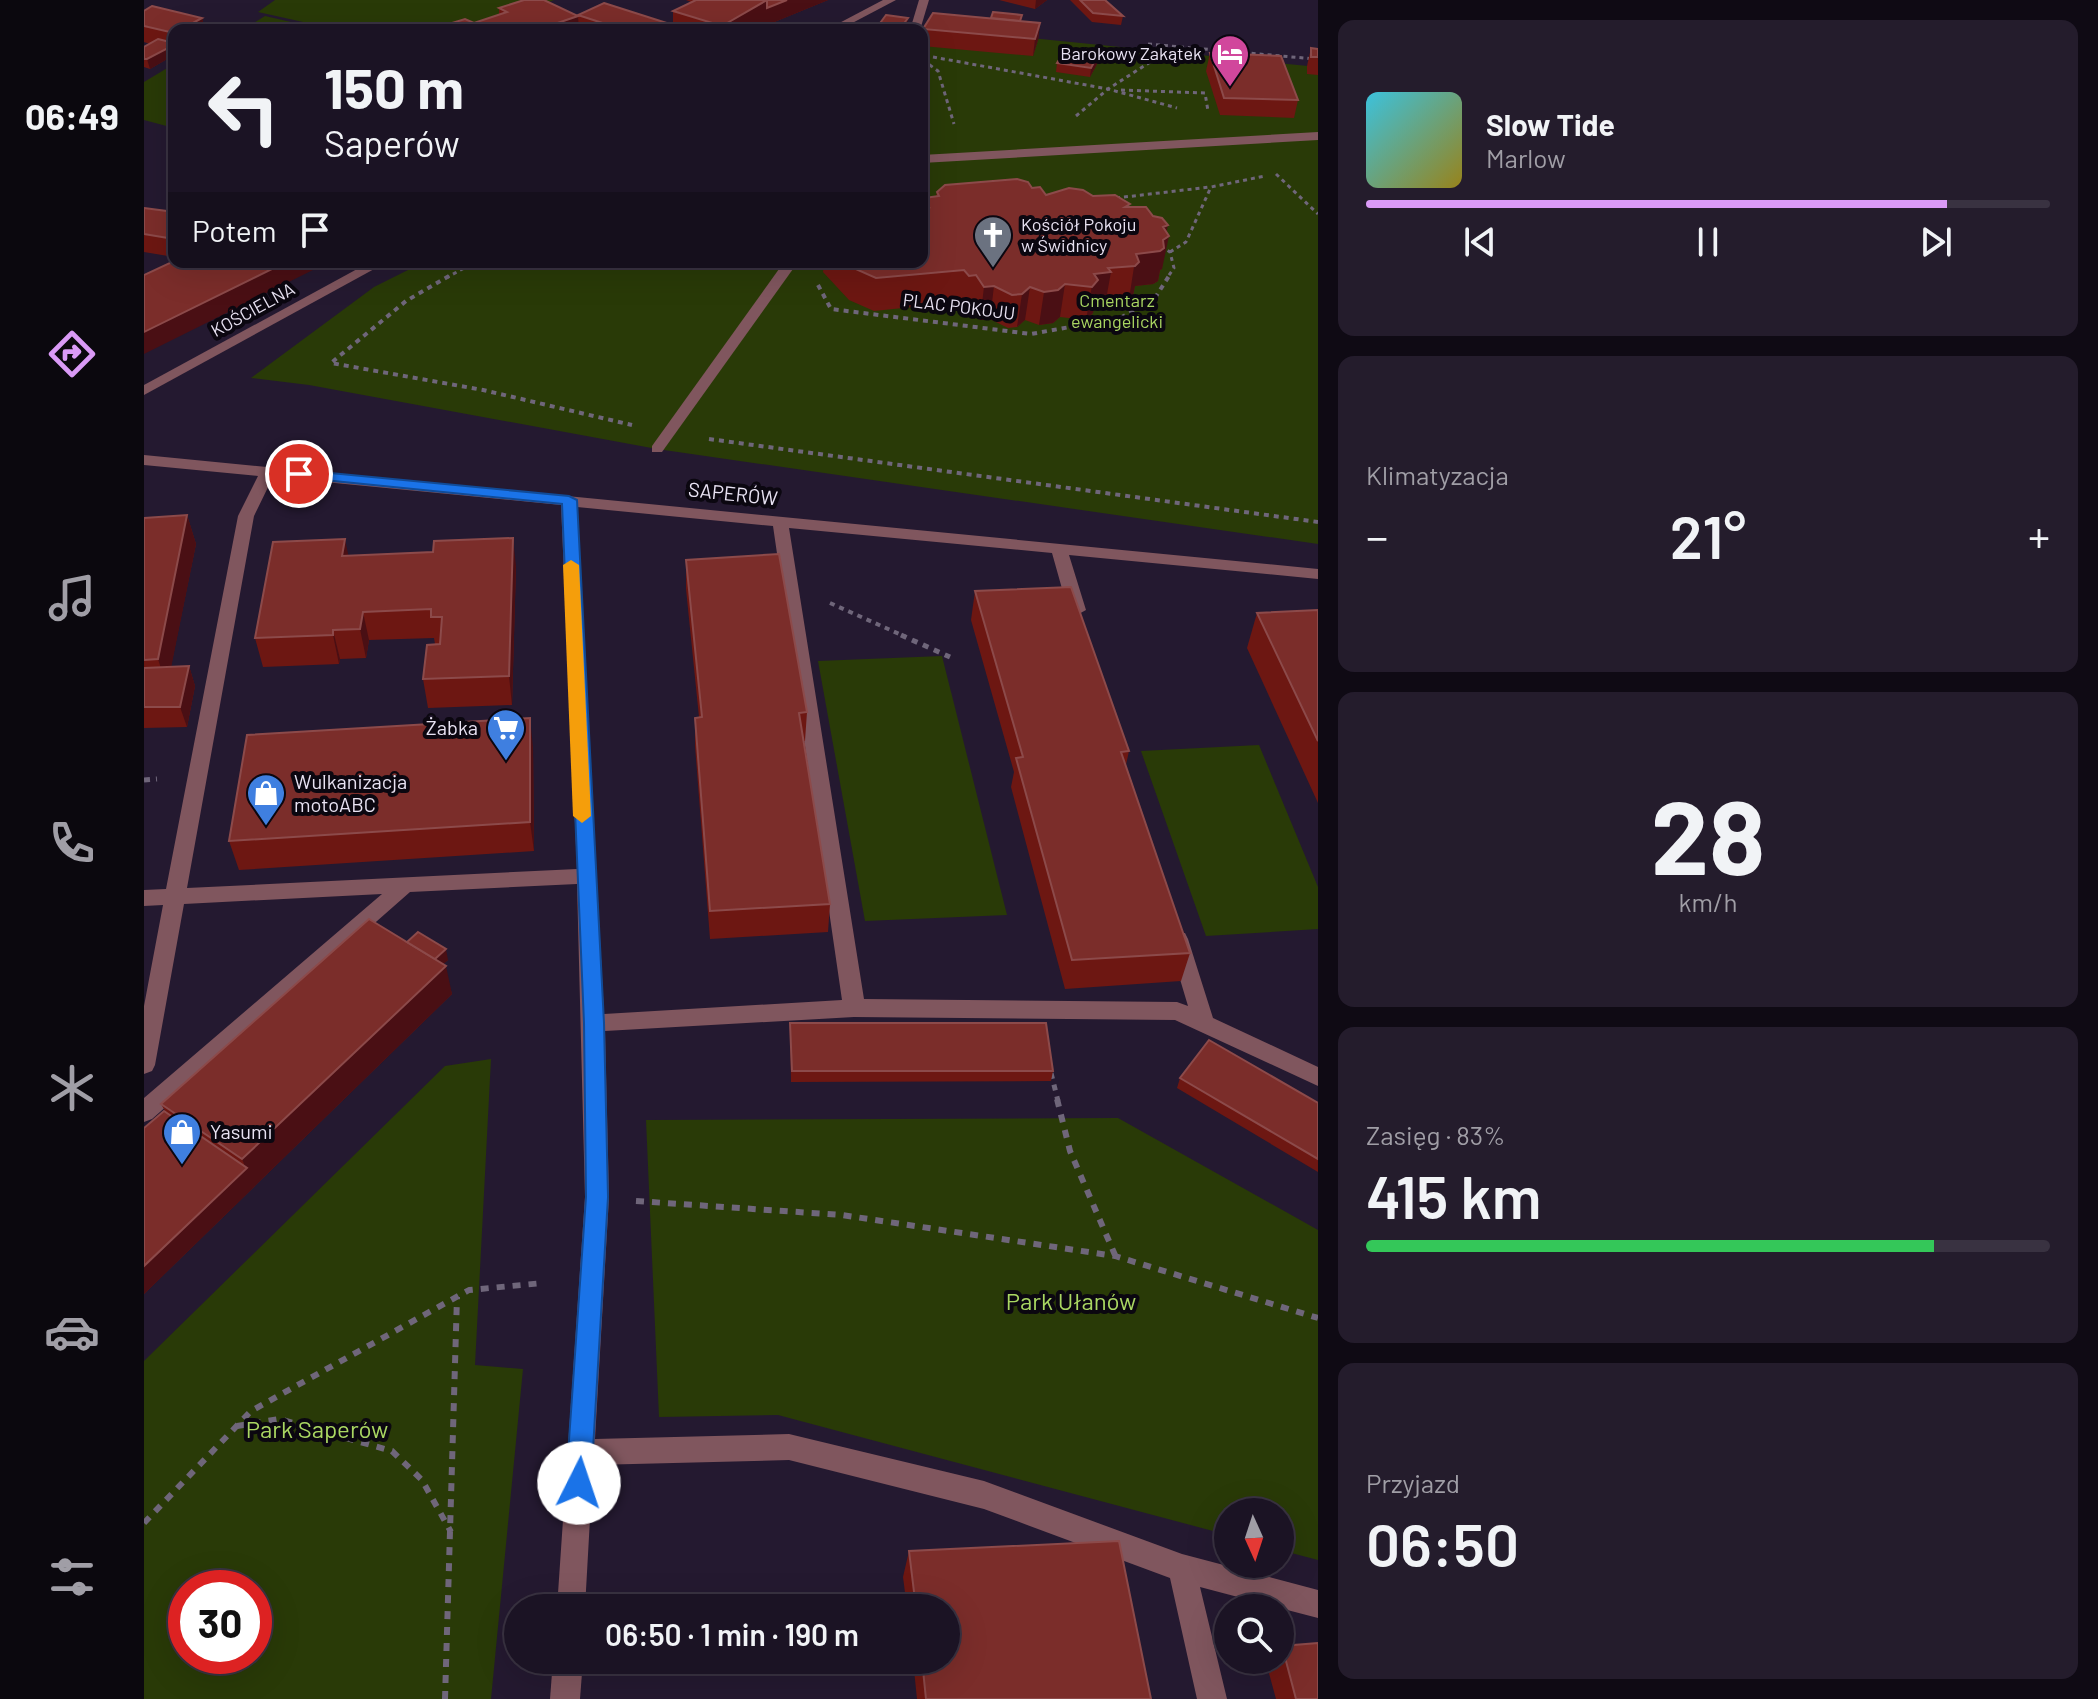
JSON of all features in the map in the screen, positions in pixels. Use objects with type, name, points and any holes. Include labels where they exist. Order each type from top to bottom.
[{"type":"street","points":[[843,24],[891,0]]},
{"type":"street","points":[[917,24],[924,0]]},
{"type":"street","points":[[928,159],[1318,136]]},
{"type":"street","name":"KOŚCIELNA","points":[[144,391],[369,268]]},
{"type":"street","points":[[657,449],[787,268]]},
{"type":"street","name":"SAPERÓW","points":[[144,460],[1318,574]]},
{"type":"street","points":[[144,1065],[246,516],[268,471]]},
{"type":"street","points":[[569,500],[594,1023],[597,1197],[572,1594]]},
{"type":"street","points":[[780,521],[854,1008]]},
{"type":"street","points":[[1059,549],[1081,624]]},
{"type":"street","points":[[144,898],[585,876]]},
{"type":"street","points":[[144,1112],[403,887]]},
{"type":"street","points":[[1171,914],[1203,1020]]},
{"type":"street","points":[[594,1023],[854,1008],[1177,1011],[1203,1020],[1318,1077]]},
{"type":"street","points":[[581,1452],[789,1447],[984,1495],[1182,1568],[1318,1604]]},
{"type":"street","points":[[1182,1568],[1212,1699]]},
{"type":"street","points":[[565,1699],[567,1674]]},
{"type":"path","points":[[1148,44],[1317,59]]},
{"type":"path","points":[[1108,89],[1158,57],[1155,52]]},
{"type":"path","points":[[928,56],[1108,89],[1180,109]]},
{"type":"path","points":[[1108,89],[1205,93],[1209,116],[1195,112]]},
{"type":"path","points":[[1104,199],[1211,187],[1290,172]]},
{"type":"path","points":[[1276,174],[1318,214]]},
{"type":"path","points":[[1160,245],[1170,252],[1186,242],[1211,187]]},
{"type":"path","name":"PLAC POKOJU","points":[[813,277],[831,309],[1031,334],[1120,318],[1153,301],[1174,268],[1170,252]]},
{"type":"path","points":[[464,268],[406,301],[331,363],[483,390],[668,433],[1318,522]]},
{"type":"path","points":[[790,585],[950,657]]},
{"type":"path","points":[[1041,1010],[1054,1092],[1070,1151],[1115,1256]]},
{"type":"path","points":[[597,1197],[842,1215],[1115,1256],[1318,1318]]},
{"type":"path","points":[[144,1523],[251,1411],[469,1290],[543,1283]]},
{"type":"path","points":[[445,1699],[453,1536],[452,1424],[457,1296]]},
{"type":"path","points":[[236,1426],[279,1419],[392,1451],[422,1480],[453,1536]]},
{"type":"green space","points":[[275,0],[554,0],[493,24],[312,24],[258,12]]},
{"type":"green space","points":[[265,16],[300,24],[252,24]]},
{"type":"green space","name":"Cmentarz ewangelicki","points":[[928,28],[1318,67],[1318,544],[657,449],[309,385],[251,378],[374,287],[412,268],[928,268]]},
{"type":"green space","points":[[168,68],[168,126],[144,120],[144,82]]},
{"type":"green space","points":[[942,656],[1007,915],[865,921],[818,661]]},
{"type":"green space","points":[[1259,745],[1318,887],[1318,929],[1206,936],[1141,751]]},
{"type":"green space","name":"Park Saperów","points":[[491,1059],[475,1365],[523,1369],[491,1699],[144,1699],[144,1361],[445,1066]]},
{"type":"green space","name":"Park Ułanów","points":[[1118,1118],[1318,1230],[1318,1560],[1294,1554],[1294,1498],[1214,1498],[1214,1531],[778,1415],[659,1417],[646,1120]]},
{"type":"building","points":[[524,0],[544,0],[578,16],[555,24],[449,24],[465,19],[474,23],[507,12],[499,8]]},
{"type":"building","points":[[696,0],[767,0],[725,24],[715,24],[673,11]]},
{"type":"building","points":[[767,0],[787,0],[767,8]]},
{"type":"building","points":[[1080,0],[1105,0],[1123,16],[1093,13]]},
{"type":"building","points":[[604,3],[670,24],[606,24],[578,15]]},
{"type":"building","points":[[152,6],[202,18],[191,24],[168,24],[168,32],[144,26],[144,11]]},
{"type":"building","points":[[993,12],[1022,15],[1020,21],[991,18]]},
{"type":"building","points":[[933,13],[1040,23],[1035,39],[928,29],[926,24]]},
{"type":"building","points":[[886,15],[908,18],[904,24],[879,24]]},
{"type":"building","points":[[158,39],[168,42],[168,48],[147,59],[144,59],[144,47]]},
{"type":"building","points":[[1311,48],[1318,49],[1318,57],[1311,57]]},
{"type":"building","points":[[1065,50],[1098,55],[1091,68],[1057,63]]},
{"type":"building","points":[[1210,53],[1281,56],[1298,100],[1224,98]]},
{"type":"building","points":[[1017,179],[1028,182],[1032,188],[1040,187],[1046,195],[1069,188],[1083,190],[1093,196],[1115,195],[1130,204],[1125,207],[1146,207],[1153,216],[1162,218],[1168,225],[1163,227],[1169,236],[1163,240],[1164,248],[1160,251],[1136,254],[1139,262],[1135,266],[1108,268],[1111,272],[1094,274],[1098,280],[1092,287],[1065,284],[1058,290],[1044,292],[1030,287],[1022,294],[1012,295],[994,286],[984,287],[976,275],[969,276],[964,270],[876,278],[853,268],[928,268],[928,197],[939,196],[937,192],[945,185]]},
{"type":"building","points":[[144,208],[168,211],[168,238],[144,234]]},
{"type":"building","points":[[168,264],[168,268],[274,268],[144,332],[144,275]]},
{"type":"building","points":[[187,515],[158,659],[144,660],[144,518]]},
{"type":"building","points":[[513,538],[509,676],[423,679],[427,645],[440,644],[442,617],[431,617],[431,609],[363,612],[360,629],[333,630],[333,635],[255,638],[273,542],[345,539],[342,556],[433,552],[434,541]]},
{"type":"building","points":[[779,554],[807,712],[799,713],[830,904],[710,911],[695,718],[702,717],[686,560]]},
{"type":"building","points":[[1071,587],[1129,751],[1121,752],[1190,953],[1072,960],[1016,758],[1023,757],[975,591]]},
{"type":"building","points":[[1318,610],[1318,741],[1257,613]]},
{"type":"building","points":[[189,666],[180,707],[144,707],[144,668]]},
{"type":"building","points":[[530,718],[530,822],[229,841],[247,735]]},
{"type":"building","points":[[369,919],[446,966],[242,1159],[161,1104]]},
{"type":"building","points":[[418,932],[446,949],[435,959],[407,942]]},
{"type":"building","points":[[790,1023],[1046,1023],[1053,1071],[792,1071]]},
{"type":"building","points":[[1209,1040],[1318,1103],[1318,1159],[1180,1078]]},
{"type":"building","points":[[164,1111],[247,1168],[144,1266],[144,1128]]},
{"type":"building","points":[[1119,1541],[1151,1699],[926,1699],[923,1674],[960,1674],[960,1594],[914,1594],[909,1551]]},
{"type":"building","points":[[1318,1643],[1318,1699],[1296,1699],[1289,1674],[1294,1674],[1294,1645]]},
{"type":"slow traffic","points":[[571,565],[582,816]]},
{"type":"place","name":"Barokowy Zakątek","points":[[1230,88]]},
{"type":"place","name":"Kościół Pokoju w Świdnicy","points":[[993,269]]},
{"type":"place","name":"Żabka","points":[[506,762]]},
{"type":"place","name":"Wulkanizacja motoABC","points":[[266,827]]},
{"type":"place","name":"Yasumi","points":[[182,1166]]},
{"type":"route","points":[[299,474],[569,500],[583,847],[594,1023],[597,1197],[579,1483]]}]
